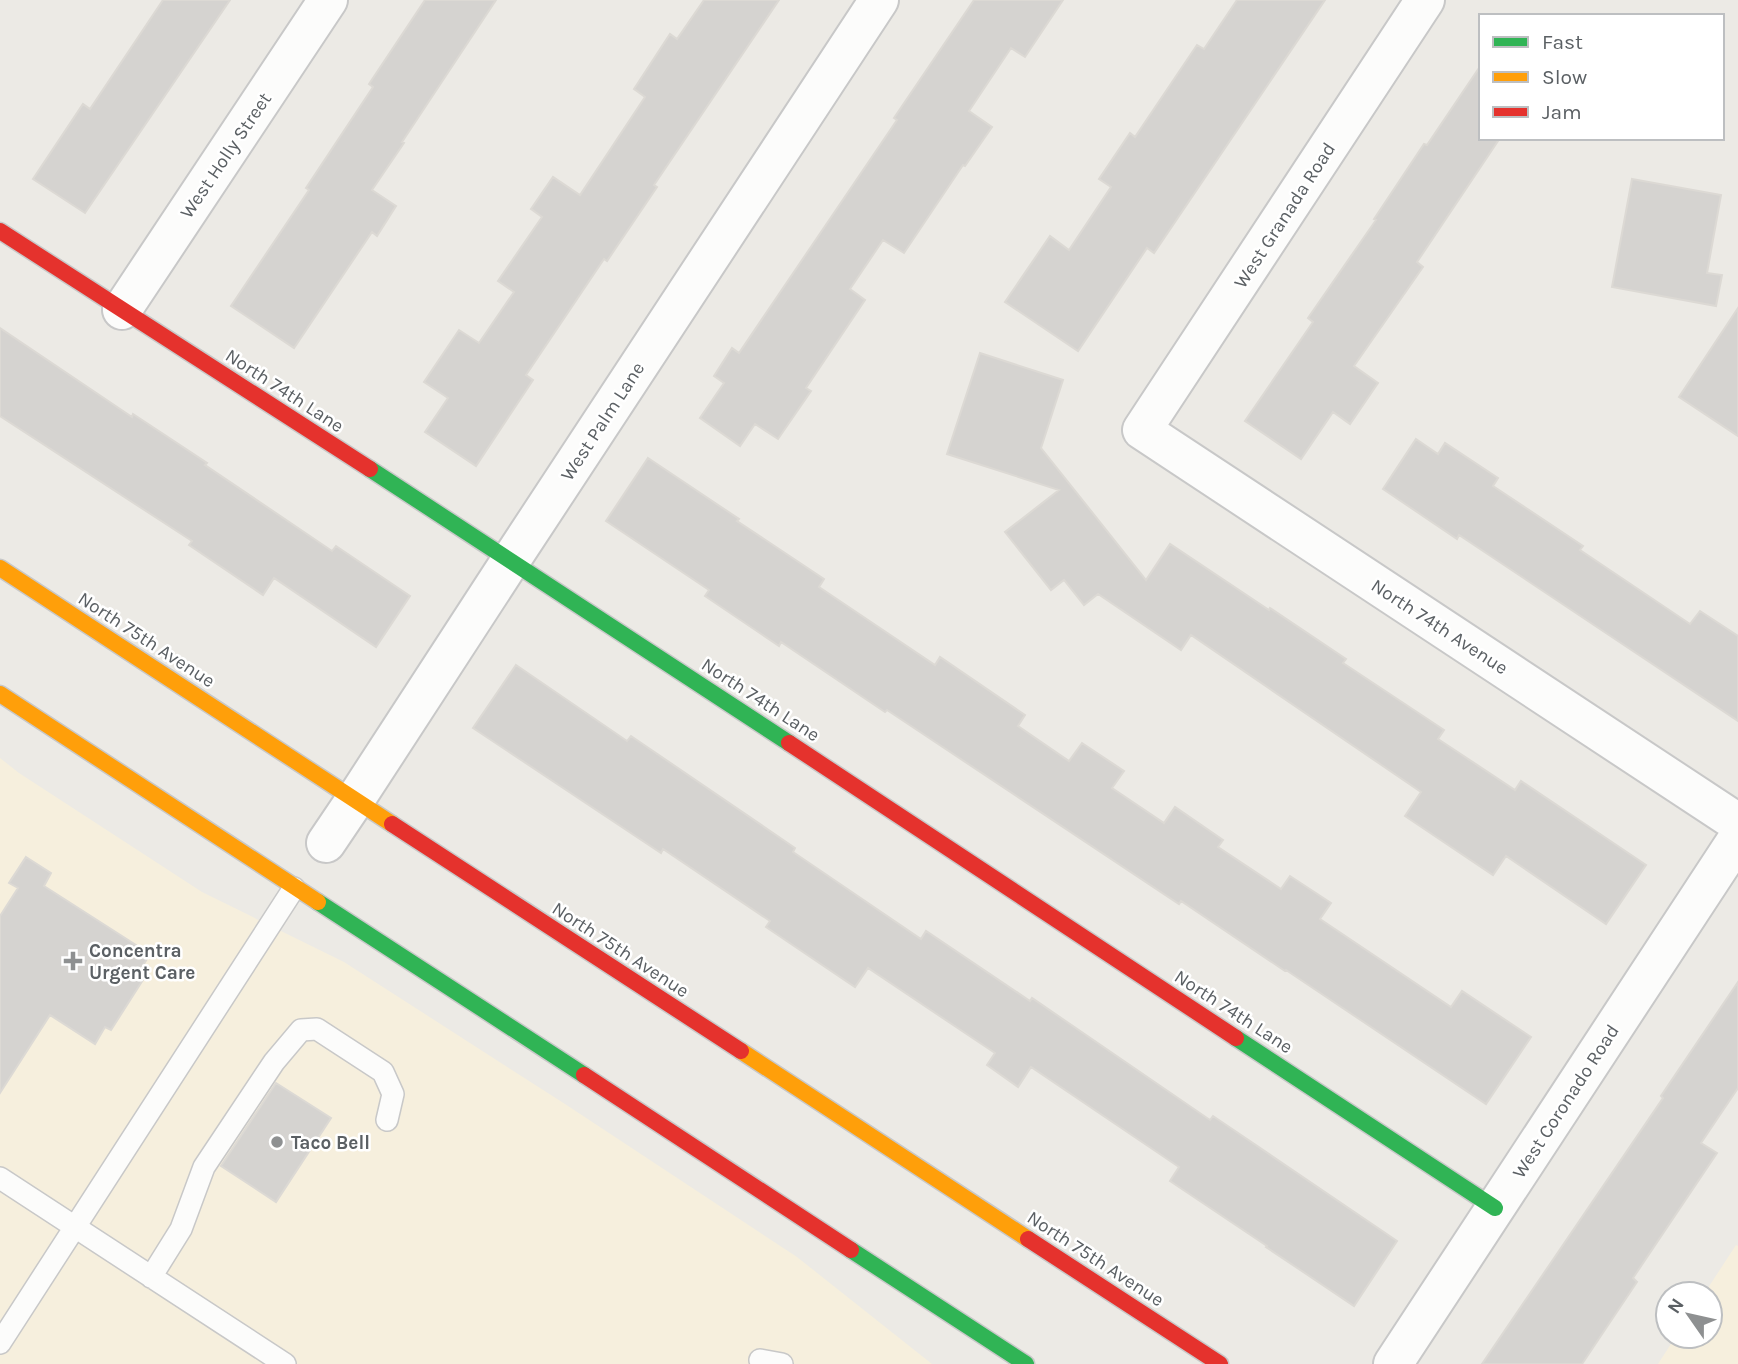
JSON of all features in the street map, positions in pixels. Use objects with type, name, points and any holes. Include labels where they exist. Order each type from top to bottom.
[{"type":"main road","name":"North 74th Lane","points":[[0,231],[511,560],[1495,1208]]},
{"type":"main road","name":"North 75th Avenue","points":[[0,568],[1220,1364]]},
{"type":"main road","points":[[0,694],[1026,1364]]},
{"type":"street","name":"West Holly Street","points":[[122,310],[328,0]]},
{"type":"street","name":"West Palm Lane","points":[[326,843],[879,0]]},
{"type":"street","name":"West Granada Road","points":[[1142,430],[1425,0]]},
{"type":"street","name":"North 74th Avenue","points":[[1142,430],[1738,823]]},
{"type":"street","name":"West Coronado Road","points":[[1393,1364],[1738,838]]},
{"type":"lane","points":[[0,1343],[294,888]]},
{"type":"lane","points":[[151,1277],[181,1229],[204,1167],[274,1062],[302,1030],[317,1029],[383,1072],[393,1094],[387,1120]]},
{"type":"lane","points":[[0,1178],[285,1364]]},
{"type":"lane","points":[[760,1360],[782,1364]]},
{"type":"shaded area","points":[[0,758],[202,892],[344,962],[565,1104],[797,1257],[932,1364],[0,1364]]},
{"type":"shaded area","points":[[1736,1245],[1738,1246],[1738,1364],[1658,1364],[1667,1350],[1724,1350],[1724,1280],[1713,1280]]},
{"type":"building","points":[[163,0],[230,0],[85,213],[33,179],[83,104],[90,109]]},
{"type":"building","points":[[425,0],[496,0],[372,190],[396,206],[377,236],[372,232],[294,348],[231,306],[309,190],[306,188],[373,87],[369,84]]},
{"type":"building","points":[[704,0],[779,0],[654,185],[657,187],[607,261],[604,259],[526,375],[533,380],[476,466],[425,432],[448,398],[424,382],[459,330],[479,343],[514,292],[498,281],[542,217],[531,209],[553,177],[580,195],[645,97],[634,89],[670,34],[677,39]]},
{"type":"building","points":[[974,0],[1063,0],[1025,57],[1011,48],[969,111],[992,127],[904,253],[883,240],[850,289],[865,300],[806,388],[811,391],[778,439],[755,424],[740,446],[700,418],[724,383],[714,376],[732,348],[739,353],[897,120],[894,118]]},
{"type":"building","points":[[1237,0],[1325,0],[1154,253],[1147,248],[1078,351],[1005,302],[1050,236],[1069,250],[1111,187],[1099,179],[1130,133],[1135,137],[1197,45],[1204,49]]},
{"type":"building","points":[[1479,68],[1479,140],[1499,140],[1417,262],[1423,267],[1354,366],[1378,383],[1350,424],[1333,412],[1301,459],[1245,421],[1313,322],[1308,318],[1376,220],[1374,219],[1424,144],[1427,145]]},
{"type":"building","points":[[1632,179],[1721,195],[1707,273],[1722,275],[1716,306],[1612,287]]},
{"type":"building","points":[[1738,308],[1738,436],[1679,397]]},
{"type":"building","points":[[0,328],[132,417],[133,414],[207,463],[205,465],[332,551],[336,546],[410,596],[376,647],[274,578],[263,595],[189,545],[192,541],[0,416]]},
{"type":"building","points":[[980,353],[1063,380],[1041,448],[1146,580],[1170,544],[1346,659],[1343,663],[1444,730],[1438,739],[1515,790],[1521,781],[1646,865],[1606,924],[1506,856],[1493,875],[1405,816],[1421,792],[1191,635],[1181,650],[1098,594],[1084,605],[1064,580],[1051,590],[1005,532],[1059,490],[947,454]]},
{"type":"building","points":[[1416,439],[1438,454],[1445,443],[1498,478],[1493,486],[1583,546],[1580,550],[1690,624],[1700,611],[1738,636],[1738,721],[1459,535],[1457,539],[1383,489]]},
{"type":"building","points":[[648,458],[824,579],[819,587],[935,665],[940,657],[1025,715],[1018,726],[1069,761],[1082,743],[1124,771],[1112,788],[1164,823],[1175,807],[1223,840],[1218,847],[1281,889],[1290,876],[1331,903],[1320,919],[1451,1007],[1462,991],[1531,1037],[1486,1104],[887,710],[885,712],[781,642],[779,646],[705,596],[709,590],[606,521]]},
{"type":"building","points":[[516,665],[627,741],[631,736],[795,848],[793,852],[921,939],[926,931],[1030,1001],[1032,998],[1210,1120],[1213,1116],[1397,1241],[1354,1306],[1170,1181],[1179,1167],[1031,1067],[1018,1087],[987,1065],[995,1053],[868,968],[855,987],[766,927],[770,921],[663,849],[661,853],[473,728]]},
{"type":"building","name":"Concentra Urgent Care","points":[[26,857],[51,873],[44,886],[150,954],[142,967],[148,972],[111,1030],[105,1027],[95,1044],[50,1015],[0,1093],[0,916],[18,888],[9,883]]},
{"type":"building","points":[[1738,982],[1738,1088],[1701,1143],[1717,1153],[1633,1278],[1637,1282],[1582,1364],[1482,1364],[1663,1098],[1661,1096]]},
{"type":"building","name":"Taco Bell","points":[[276,1083],[331,1118],[276,1202],[221,1166]]},
{"type":"traffic: fast","points":[[370,469],[789,743]]},
{"type":"traffic: fast","points":[[318,902],[584,1075]]},
{"type":"traffic: fast","points":[[1236,1038],[1495,1208]]},
{"type":"traffic: fast","points":[[851,1250],[1026,1364]]},
{"type":"traffic: slow","points":[[0,568],[392,824]]},
{"type":"traffic: slow","points":[[0,694],[318,902]]},
{"type":"traffic: slow","points":[[741,1051],[1028,1239]]},
{"type":"traffic: jam","points":[[0,231],[370,469]]},
{"type":"traffic: jam","points":[[789,743],[1236,1038]]},
{"type":"traffic: jam","points":[[392,824],[741,1051]]},
{"type":"traffic: jam","points":[[584,1075],[851,1250]]},
{"type":"traffic: jam","points":[[1028,1239],[1220,1364]]},
{"type":"place","name":"Concentra Urgent Care","points":[[73,961]]},
{"type":"place","name":"Taco Bell","points":[[277,1142]]}]
